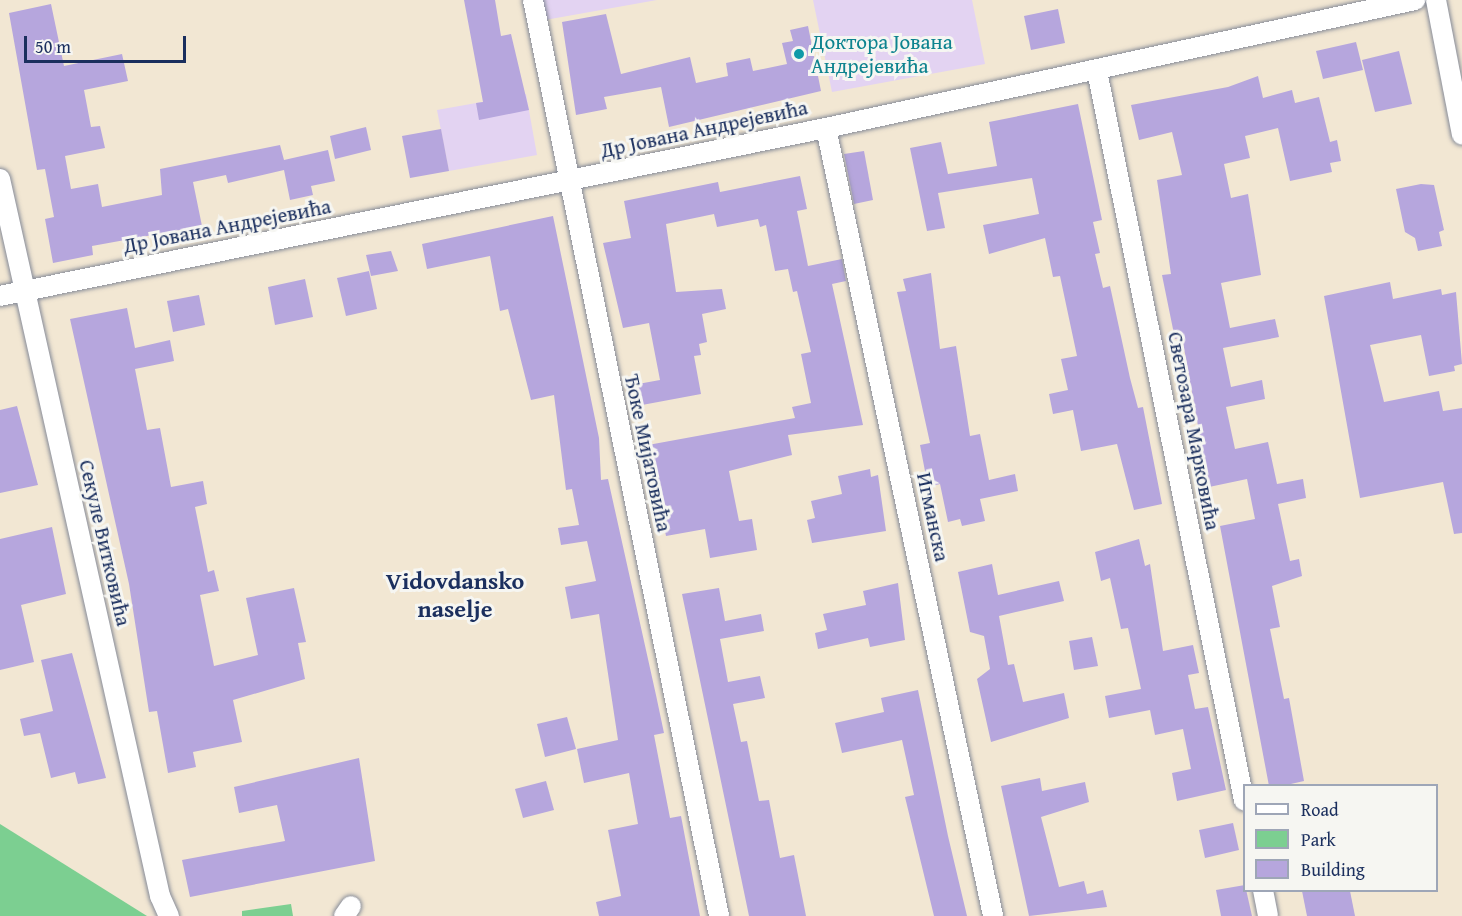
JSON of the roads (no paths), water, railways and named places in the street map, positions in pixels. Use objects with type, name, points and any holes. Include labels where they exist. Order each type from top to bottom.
[{"type":"street","name":"Ђоке Мијатовића","points":[[533,0],[567,181],[719,916]]},
{"type":"street","name":"Др Јована Андрејевића","points":[[0,296],[826,128],[1097,71],[1415,0]]},
{"type":"street","points":[[1436,0],[1462,135]]},
{"type":"street","name":"Светозара Марковића","points":[[1097,71],[1243,790]]},
{"type":"street","name":"Игманска","points":[[826,128],[993,916]]},
{"type":"street","name":"Секуле Витковића","points":[[0,179],[23,291],[160,896],[169,916]]},
{"type":"street","points":[[1263,892],[1268,916]]},
{"type":"place","name":"Доктора Јована Андрејевића","points":[[799,54]]},
{"type":"district","name":"Vidovdansko naselje","points":[[455,595]]}]
